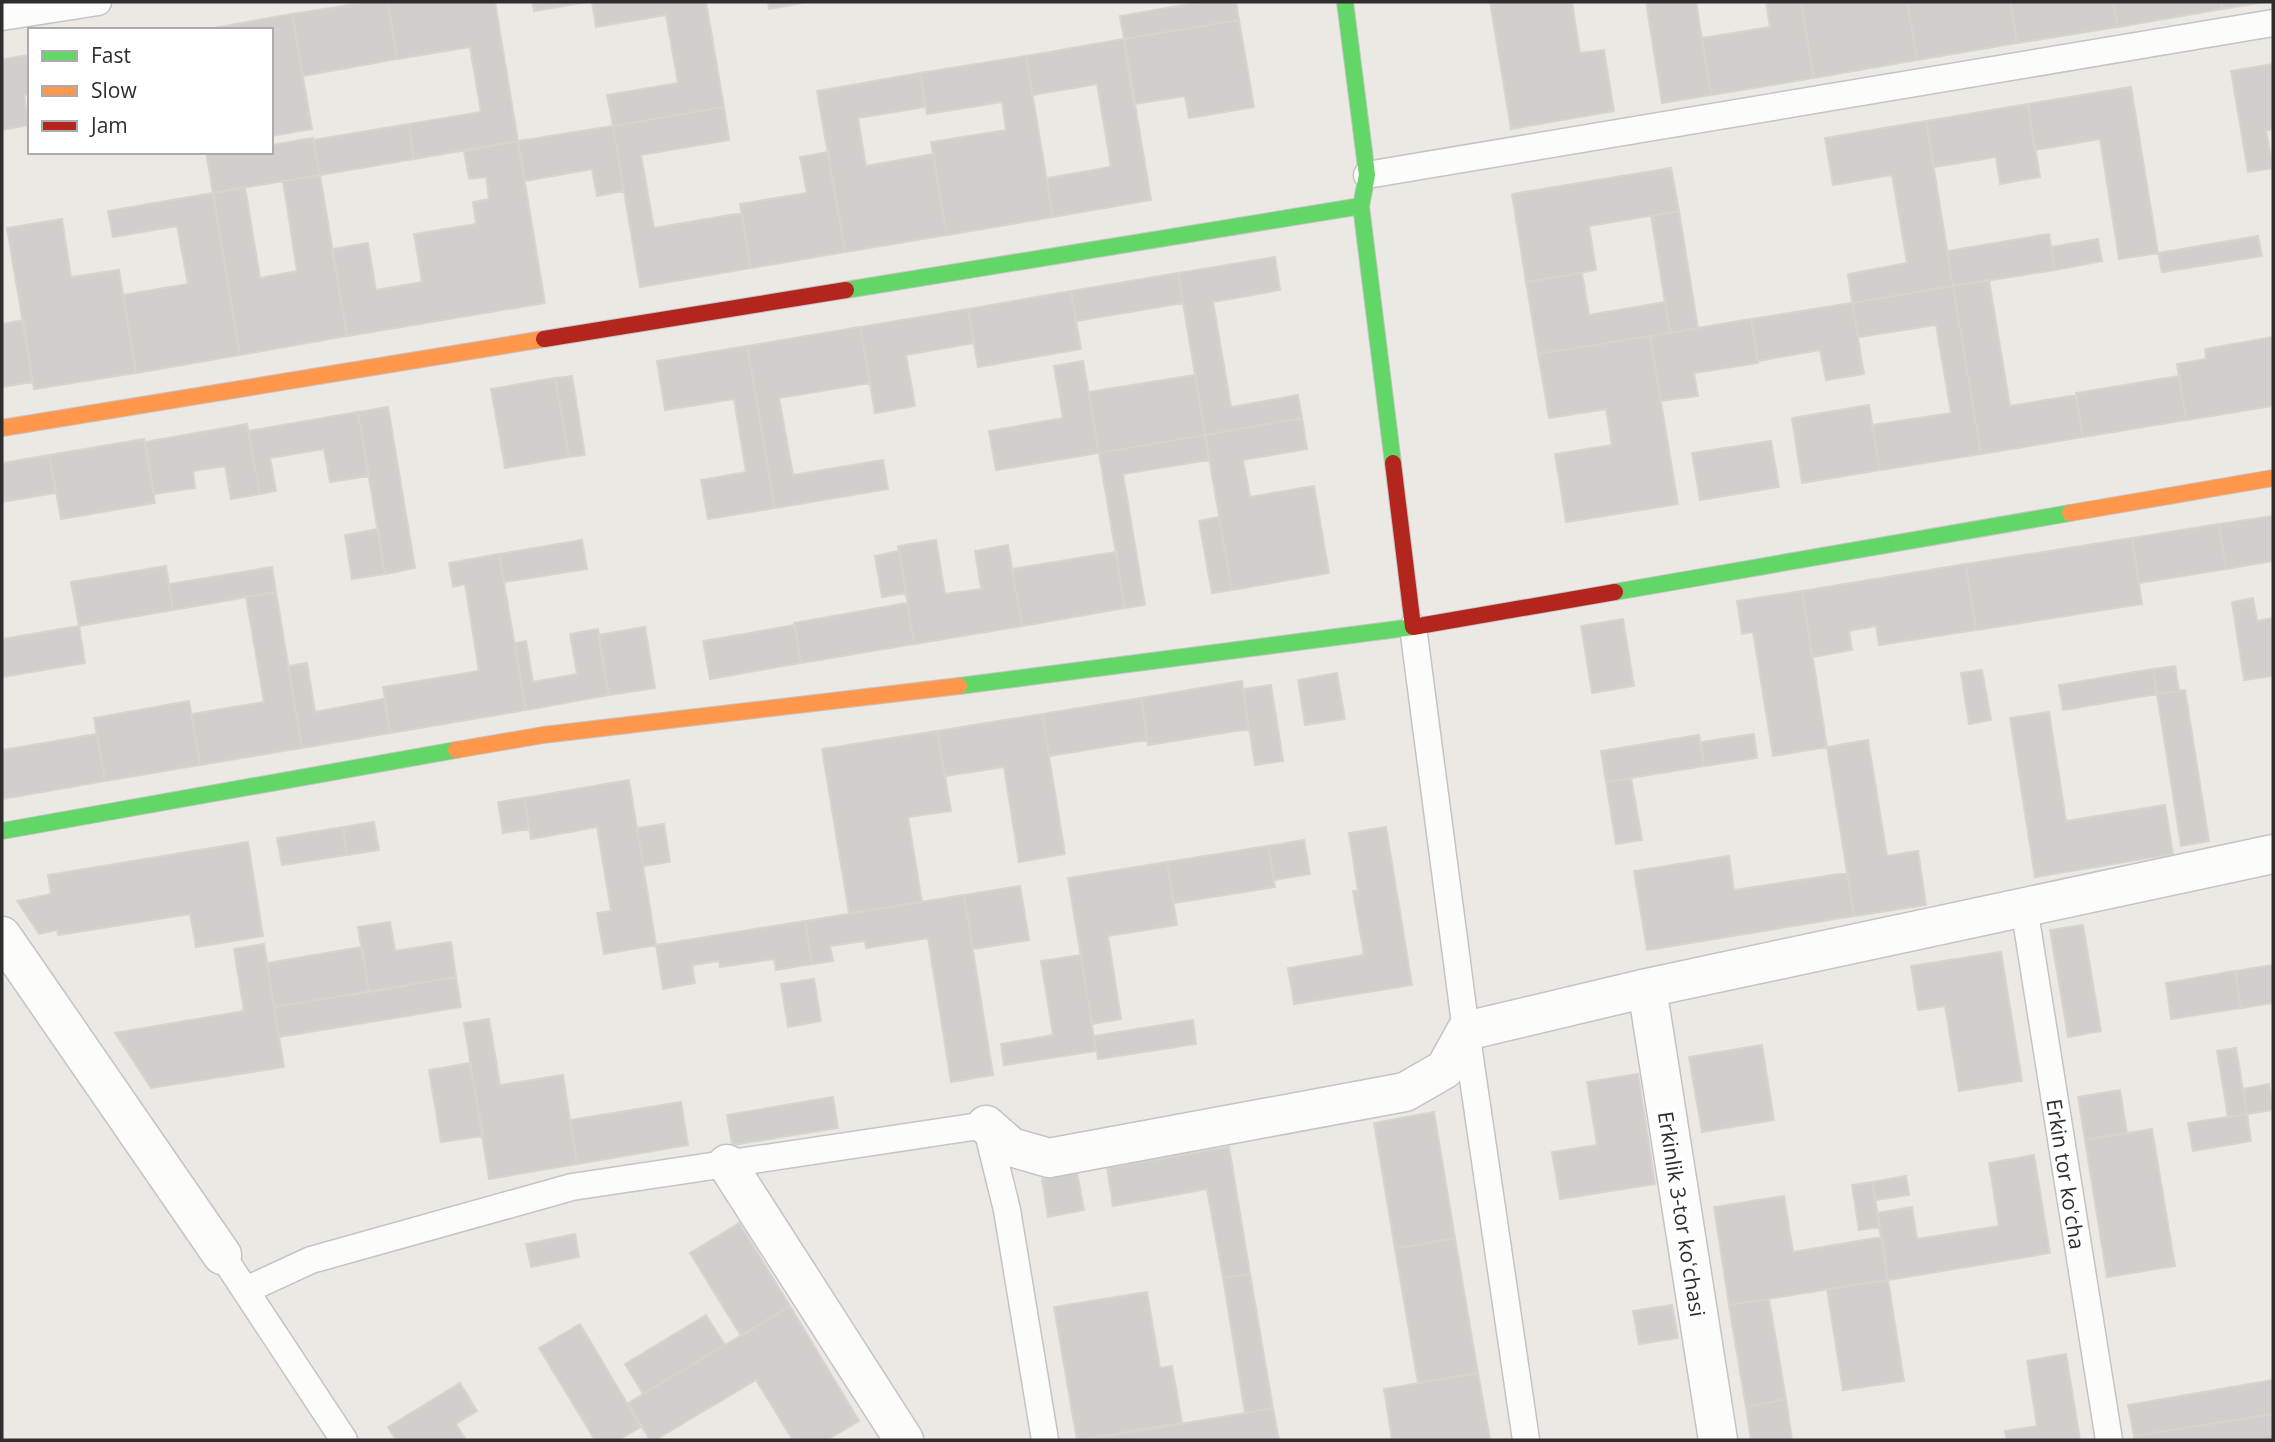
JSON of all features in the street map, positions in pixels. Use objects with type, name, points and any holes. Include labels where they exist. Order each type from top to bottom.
[{"type":"street","points":[[1345,2],[1367,175],[1361,206],[1413,627]]},
{"type":"street","points":[[2,428],[1361,206]]},
{"type":"street","points":[[2,831],[543,735],[1016,679],[1413,627],[2273,478]]},
{"type":"street","points":[[986,1125],[1011,1147],[1049,1158],[1405,1092],[1445,1069],[1466,1031],[1647,988],[2273,854]]},
{"type":"street","points":[[2,936],[222,1255]]},
{"type":"street","name":"Erkinlik 3-tor koʻchasi","points":[[1647,988],[1718,1440]]},
{"type":"street","points":[[727,1164],[904,1440]]},
{"type":"lane","points":[[2,17],[69,4],[98,2]]},
{"type":"lane","points":[[1367,175],[2273,23]]},
{"type":"lane","points":[[1413,627],[1466,1031],[1526,1440]]},
{"type":"lane","name":"Erkin tor koʻcha","points":[[2024,907],[2109,1440]]},
{"type":"lane","points":[[246,1290],[311,1260],[572,1187],[986,1125],[1007,1210],[1045,1440]]},
{"type":"lane","points":[[222,1255],[344,1440]]},
{"type":"building","points":[[368,2],[388,2],[397,59],[303,76],[292,14]]},
{"type":"building","points":[[388,2],[495,2],[518,141],[414,159],[409,124],[481,112],[470,47],[397,59]]},
{"type":"building","points":[[532,2],[587,2],[534,11]]},
{"type":"building","points":[[592,2],[706,2],[724,107],[613,126],[607,95],[678,83],[666,15],[596,27]]},
{"type":"building","points":[[768,2],[803,2],[803,3],[769,9]]},
{"type":"building","points":[[1201,2],[1236,2],[1239,20],[1124,39],[1120,16]]},
{"type":"building","points":[[1490,2],[1572,2],[1580,53],[1604,50],[1614,111],[1511,129]]},
{"type":"building","points":[[1646,2],[1696,2],[1711,95],[1662,103]]},
{"type":"building","points":[[1766,2],[1801,2],[1814,78],[1711,95],[1702,38],[1770,27]]},
{"type":"building","points":[[1801,2],[1907,2],[1917,60],[1814,78]]},
{"type":"building","points":[[1907,2],[2010,2],[2017,43],[1917,60]]},
{"type":"building","points":[[2010,2],[2113,2],[2118,27],[2017,43]]},
{"type":"building","points":[[2113,2],[2221,2],[2222,9],[2118,27]]},
{"type":"building","points":[[2221,2],[2265,2],[2222,9]]},
{"type":"building","points":[[292,14],[312,129],[273,136],[273,28],[213,28]]},
{"type":"building","points":[[1239,20],[1254,107],[1189,118],[1185,96],[1134,104],[1124,39]]},
{"type":"building","points":[[1124,39],[1151,200],[1053,217],[1047,178],[1111,167],[1097,84],[1032,95],[1026,56]]},
{"type":"building","points":[[28,55],[28,94],[24,95],[28,125],[2,130],[2,59]]},
{"type":"building","points":[[1026,56],[1053,217],[947,235],[931,142],[1006,130],[1002,102],[927,114],[920,73]]},
{"type":"building","points":[[2273,64],[2273,129],[2266,131],[2273,168],[2248,172],[2231,71]]},
{"type":"building","points":[[920,73],[925,107],[858,118],[866,166],[933,154],[947,235],[845,252],[817,91]]},
{"type":"building","points":[[2131,87],[2158,253],[2119,259],[2100,139],[2035,150],[2028,104]]},
{"type":"building","points":[[2028,104],[2040,177],[2000,184],[1996,157],[1934,167],[1926,121]]},
{"type":"building","points":[[724,107],[729,140],[641,155],[654,228],[742,213],[751,268],[640,287],[613,126]]},
{"type":"building","points":[[1926,121],[1953,286],[1852,303],[1848,274],[1907,263],[1892,175],[1833,185],[1825,138]]},
{"type":"building","points":[[409,124],[414,159],[320,175],[313,140]]},
{"type":"building","points":[[613,126],[624,191],[597,196],[592,169],[525,181],[518,141]]},
{"type":"building","points":[[313,138],[320,175],[213,193],[206,154],[273,154],[273,145]]},
{"type":"building","points":[[518,141],[545,303],[347,336],[332,249],[368,243],[376,290],[422,282],[414,234],[476,224],[473,202],[489,199],[486,177],[469,179],[464,151]]},
{"type":"building","points":[[828,152],[845,252],[751,268],[740,204],[807,193],[800,157]]},
{"type":"building","points":[[1671,168],[1679,211],[1589,226],[1596,270],[1526,282],[1512,194]]},
{"type":"building","points":[[320,175],[347,336],[240,355],[213,193],[245,187],[260,278],[297,271],[283,181]]},
{"type":"building","points":[[213,193],[240,355],[136,373],[123,295],[188,284],[177,226],[113,237],[108,211]]},
{"type":"building","points":[[1679,211],[1698,328],[1670,333],[1651,216]]},
{"type":"building","points":[[62,219],[71,277],[119,270],[136,373],[34,389],[7,228]]},
{"type":"building","points":[[2049,234],[2055,270],[1953,286],[1947,251]]},
{"type":"building","points":[[2258,236],[2262,256],[2162,272],[2158,253]]},
{"type":"building","points":[[2098,239],[2102,261],[2055,270],[2051,247]]},
{"type":"building","points":[[1275,257],[1280,290],[1213,302],[1231,407],[1298,395],[1302,418],[1205,435],[1178,273]]},
{"type":"building","points":[[1178,273],[1183,303],[1076,321],[1071,291]]},
{"type":"building","points":[[1582,273],[1589,315],[1665,302],[1670,333],[1538,354],[1526,282]]},
{"type":"building","points":[[1989,280],[2010,406],[2076,395],[2083,437],[1981,454],[1953,286]]},
{"type":"building","points":[[1953,286],[1981,454],[1880,470],[1872,425],[1951,413],[1936,325],[1858,337],[1852,303]]},
{"type":"building","points":[[1071,291],[1081,349],[978,367],[968,309]]},
{"type":"building","points":[[1852,303],[1864,374],[1826,380],[1820,350],[1758,361],[1751,319]]},
{"type":"building","points":[[968,309],[974,343],[906,355],[915,406],[875,413],[860,327]]},
{"type":"building","points":[[1751,319],[1758,363],[1694,373],[1698,396],[1661,401],[1650,336]]},
{"type":"building","points":[[23,320],[33,382],[2,387],[2,324]]},
{"type":"building","points":[[860,327],[870,383],[779,398],[793,475],[883,460],[888,489],[775,508],[747,346]]},
{"type":"building","points":[[1650,336],[1678,504],[1566,522],[1555,454],[1612,445],[1606,409],[1549,418],[1538,354]]},
{"type":"building","points":[[2273,337],[2273,406],[2186,420],[2177,364],[2206,359],[2205,349]]},
{"type":"building","points":[[747,346],[775,508],[708,519],[701,480],[746,472],[734,399],[665,410],[657,361]]},
{"type":"building","points":[[1083,361],[1099,453],[996,470],[989,431],[1063,418],[1054,366]]},
{"type":"building","points":[[1195,375],[1205,435],[1099,453],[1088,392]]},
{"type":"building","points":[[572,376],[585,455],[569,457],[555,378]]},
{"type":"building","points":[[2179,376],[2186,420],[2083,437],[2076,393]]},
{"type":"building","points":[[555,378],[569,457],[505,468],[491,389]]},
{"type":"building","points":[[1869,405],[1880,470],[1802,483],[1792,418]]},
{"type":"building","points":[[388,407],[415,568],[385,574],[358,412]]},
{"type":"building","points":[[358,412],[369,476],[330,482],[324,449],[270,458],[276,491],[260,494],[248,431]]},
{"type":"building","points":[[1302,418],[1307,449],[1243,460],[1250,497],[1314,486],[1329,573],[1232,590],[1205,435]]},
{"type":"building","points":[[247,424],[260,494],[231,499],[225,466],[193,471],[195,488],[154,494],[145,442]]},
{"type":"building","points":[[1205,435],[1209,460],[1123,474],[1145,605],[1125,608],[1099,453]]},
{"type":"building","points":[[144,439],[155,503],[61,519],[49,455]]},
{"type":"building","points":[[1771,441],[1779,487],[1700,500],[1692,453]]},
{"type":"building","points":[[49,455],[56,493],[2,502],[2,463]]},
{"type":"building","points":[[2273,516],[2273,561],[2226,569],[2219,524]]},
{"type":"building","points":[[1219,517],[1232,590],[1212,593],[1199,521]]},
{"type":"building","points":[[2219,524],[2226,569],[2139,583],[2132,538]]},
{"type":"building","points":[[378,529],[385,574],[352,579],[345,535]]},
{"type":"building","points":[[2132,538],[2142,604],[1976,630],[1966,564]]},
{"type":"building","points":[[582,540],[587,569],[504,582],[499,554]]},
{"type":"building","points":[[936,540],[945,594],[981,589],[975,551],[1008,545],[1022,626],[914,644],[898,546]]},
{"type":"building","points":[[899,551],[906,593],[882,597],[875,556]]},
{"type":"building","points":[[1116,552],[1125,608],[1022,626],[1012,569]]},
{"type":"building","points":[[499,554],[526,710],[390,733],[383,687],[479,671],[465,584],[453,587],[449,563]]},
{"type":"building","points":[[1966,564],[1976,630],[1879,645],[1876,626],[1849,631],[1852,650],[1812,657],[1802,591]]},
{"type":"building","points":[[166,566],[173,610],[79,626],[71,582]]},
{"type":"building","points":[[272,567],[276,592],[173,610],[169,584]]},
{"type":"building","points":[[1802,591],[1827,747],[1773,756],[1753,632],[1742,634],[1737,601]]},
{"type":"building","points":[[276,592],[302,748],[200,765],[191,714],[264,702],[246,597]]},
{"type":"building","points":[[2253,598],[2257,621],[2273,618],[2273,676],[2244,680],[2232,602]]},
{"type":"building","points":[[907,603],[914,644],[801,663],[794,623]]},
{"type":"building","points":[[1623,619],[1634,686],[1592,693],[1581,626]]},
{"type":"building","points":[[795,625],[801,663],[710,679],[703,641]]},
{"type":"building","points":[[79,626],[85,663],[2,677],[2,639]]},
{"type":"building","points":[[645,627],[655,688],[609,695],[598,635]]},
{"type":"building","points":[[598,629],[609,695],[526,710],[515,643],[526,641],[533,682],[577,674],[570,634]]},
{"type":"building","points":[[307,663],[315,712],[384,699],[390,733],[302,748],[288,666]]},
{"type":"building","points":[[2175,666],[2179,691],[2157,694],[2153,669]]},
{"type":"building","points":[[2153,669],[2157,694],[2063,710],[2059,685]]},
{"type":"building","points":[[1982,670],[1991,720],[1969,724],[1961,673]]},
{"type":"building","points":[[1337,673],[1345,719],[1305,725],[1298,680]]},
{"type":"building","points":[[1242,681],[1249,729],[1148,745],[1141,698]]},
{"type":"building","points":[[1271,685],[1283,761],[1255,765],[1243,689]]},
{"type":"building","points":[[2185,690],[2209,841],[2181,846],[2157,694]]},
{"type":"building","points":[[1141,698],[1147,740],[1049,756],[1042,714]]},
{"type":"building","points":[[189,701],[200,765],[105,781],[94,718]]},
{"type":"building","points":[[2049,712],[2066,821],[2165,805],[2173,854],[2035,877],[2010,718]]},
{"type":"building","points":[[1042,714],[1065,854],[1019,862],[1004,767],[945,776],[937,731]]},
{"type":"building","points":[[937,731],[951,811],[908,817],[922,902],[849,913],[822,749]]},
{"type":"building","points":[[97,734],[105,781],[2,799],[2,750]]},
{"type":"building","points":[[1754,734],[1757,758],[1704,766],[1701,742]]},
{"type":"building","points":[[1699,735],[1704,766],[1606,782],[1601,751]]},
{"type":"building","points":[[1868,740],[1887,856],[1918,851],[1926,905],[1854,916],[1827,747]]},
{"type":"building","points":[[1631,778],[1642,840],[1616,844],[1606,782]]},
{"type":"building","points":[[629,780],[656,945],[604,954],[597,913],[611,911],[597,827],[531,839],[524,798]]},
{"type":"building","points":[[524,798],[529,829],[503,833],[498,802]]},
{"type":"building","points":[[374,822],[379,850],[347,855],[343,827]]},
{"type":"building","points":[[664,824],[670,862],[643,866],[637,828]]},
{"type":"building","points":[[343,827],[347,855],[282,865],[277,838]]},
{"type":"building","points":[[1386,827],[1412,985],[1294,1004],[1288,968],[1364,955],[1353,891],[1358,891],[1349,833]]},
{"type":"building","points":[[1304,840],[1310,874],[1274,880],[1268,846]]},
{"type":"building","points":[[248,842],[263,936],[196,947],[190,914],[58,935],[57,930],[39,934],[17,901],[51,894],[48,875]]},
{"type":"building","points":[[1268,846],[1275,887],[1174,903],[1167,862]]},
{"type":"building","points":[[1729,856],[1734,890],[1847,873],[1854,916],[1647,950],[1634,871]]},
{"type":"building","points":[[1167,862],[1177,925],[1108,936],[1121,1019],[1092,1024],[1068,878]]},
{"type":"building","points":[[1020,886],[1029,940],[973,949],[964,895]]},
{"type":"building","points":[[964,895],[993,1075],[951,1082],[928,938],[866,948],[865,941],[830,946],[833,961],[812,964],[805,921]]},
{"type":"building","points":[[805,921],[812,964],[776,970],[774,959],[720,967],[719,961],[692,965],[695,983],[663,989],[656,945]]},
{"type":"building","points":[[390,922],[395,951],[451,942],[456,977],[369,992],[358,927]]},
{"type":"building","points":[[2083,925],[2101,1031],[2068,1037],[2050,930]]},
{"type":"building","points":[[264,944],[284,1067],[151,1088],[115,1033],[244,1011],[234,949]]},
{"type":"building","points":[[362,947],[369,992],[274,1007],[267,963]]},
{"type":"building","points":[[2001,952],[2022,1081],[1959,1091],[1945,1006],[1918,1010],[1911,966]]},
{"type":"building","points":[[1081,955],[1096,1051],[1004,1065],[1001,1044],[1053,1035],[1041,961]]},
{"type":"building","points":[[2273,965],[2273,1003],[2241,1008],[2235,971]]},
{"type":"building","points":[[2235,971],[2241,1008],[2171,1019],[2166,983]]},
{"type":"building","points":[[456,977],[461,1007],[279,1037],[274,1007]]},
{"type":"building","points":[[814,979],[821,1021],[788,1027],[781,984]]},
{"type":"building","points":[[489,1019],[500,1085],[563,1075],[577,1164],[489,1179],[464,1023]]},
{"type":"building","points":[[1193,1020],[1196,1044],[1098,1059],[1094,1036]]},
{"type":"building","points":[[1762,1045],[1774,1120],[1702,1132],[1689,1057]]},
{"type":"building","points":[[2236,1048],[2247,1114],[2228,1117],[2217,1051]]},
{"type":"building","points":[[470,1063],[483,1136],[441,1142],[429,1070]]},
{"type":"building","points":[[1638,1074],[1655,1184],[1560,1199],[1552,1152],[1597,1145],[1587,1082]]},
{"type":"building","points":[[2269,1084],[2273,1110],[2247,1114],[2243,1089]]},
{"type":"building","points":[[2120,1090],[2127,1133],[2085,1140],[2078,1097]]},
{"type":"building","points":[[833,1097],[838,1128],[732,1145],[727,1115]]},
{"type":"building","points":[[681,1102],[688,1145],[577,1164],[570,1120]]},
{"type":"building","points":[[1434,1112],[1455,1238],[1395,1249],[1374,1123]]},
{"type":"building","points":[[2247,1114],[2251,1141],[2193,1151],[2188,1123]]},
{"type":"building","points":[[2152,1129],[2175,1266],[2107,1277],[2085,1140]]},
{"type":"building","points":[[1229,1147],[1250,1274],[1223,1278],[1207,1189],[1113,1206],[1107,1168]]},
{"type":"building","points":[[2034,1155],[2050,1253],[1888,1280],[1877,1213],[1912,1207],[1917,1239],[1999,1226],[1989,1163]]},
{"type":"building","points":[[1077,1173],[1084,1210],[1048,1217],[1042,1179]]},
{"type":"building","points":[[1906,1176],[1909,1195],[1875,1200],[1872,1182]]},
{"type":"building","points":[[1872,1182],[1880,1227],[1859,1230],[1852,1185]]},
{"type":"building","points":[[1784,1196],[1793,1252],[1882,1237],[1888,1280],[1729,1305],[1714,1207]]},
{"type":"building","points":[[739,1223],[790,1306],[741,1336],[690,1253]]},
{"type":"building","points":[[575,1234],[579,1257],[531,1267],[526,1244]]},
{"type":"building","points":[[1455,1238],[1478,1373],[1418,1383],[1395,1249]]},
{"type":"building","points":[[1250,1274],[1273,1408],[1245,1413],[1223,1278]]},
{"type":"building","points":[[1888,1280],[1904,1381],[1843,1390],[1827,1289]]},
{"type":"building","points":[[1147,1292],[1160,1368],[1172,1366],[1182,1423],[1077,1440],[1054,1307]]},
{"type":"building","points":[[1769,1299],[1786,1399],[1746,1407],[1729,1305]]},
{"type":"building","points":[[1672,1305],[1678,1338],[1639,1344],[1633,1311]]},
{"type":"building","points":[[790,1306],[859,1421],[827,1440],[793,1440],[756,1380],[655,1440],[650,1440],[628,1403]]},
{"type":"building","points":[[706,1315],[725,1345],[643,1394],[625,1364]]},
{"type":"building","points":[[580,1324],[641,1427],[618,1440],[595,1440],[539,1348]]},
{"type":"building","points":[[2066,1354],[2080,1440],[2007,1440],[2005,1431],[2037,1426],[2027,1361]]},
{"type":"building","points":[[1478,1373],[1490,1440],[1392,1440],[1384,1389]]},
{"type":"building","points":[[2273,1380],[2273,1414],[2134,1436],[2128,1405]]},
{"type":"building","points":[[460,1383],[477,1411],[456,1424],[466,1440],[396,1440],[388,1427]]},
{"type":"building","points":[[1786,1399],[1792,1440],[1751,1440],[1746,1407]]},
{"type":"building","points":[[1273,1408],[1279,1440],[1085,1440],[1245,1413]]},
{"type":"building","points":[[2273,1414],[2273,1440],[2134,1440],[2134,1436]]},
{"type":"traffic: fast","points":[[1345,2],[1367,175],[1361,206],[1393,463]]},
{"type":"traffic: fast","points":[[846,290],[1361,206]]},
{"type":"traffic: fast","points":[[1615,592],[2070,513]]},
{"type":"traffic: fast","points":[[959,686],[1413,627]]},
{"type":"traffic: fast","points":[[2,831],[456,750]]},
{"type":"traffic: slow","points":[[2,428],[544,339]]},
{"type":"traffic: slow","points":[[2070,513],[2273,478]]},
{"type":"traffic: slow","points":[[456,750],[543,735],[959,686]]},
{"type":"traffic: jam","points":[[544,339],[846,290]]},
{"type":"traffic: jam","points":[[1393,463],[1413,627],[1615,592]]}]
